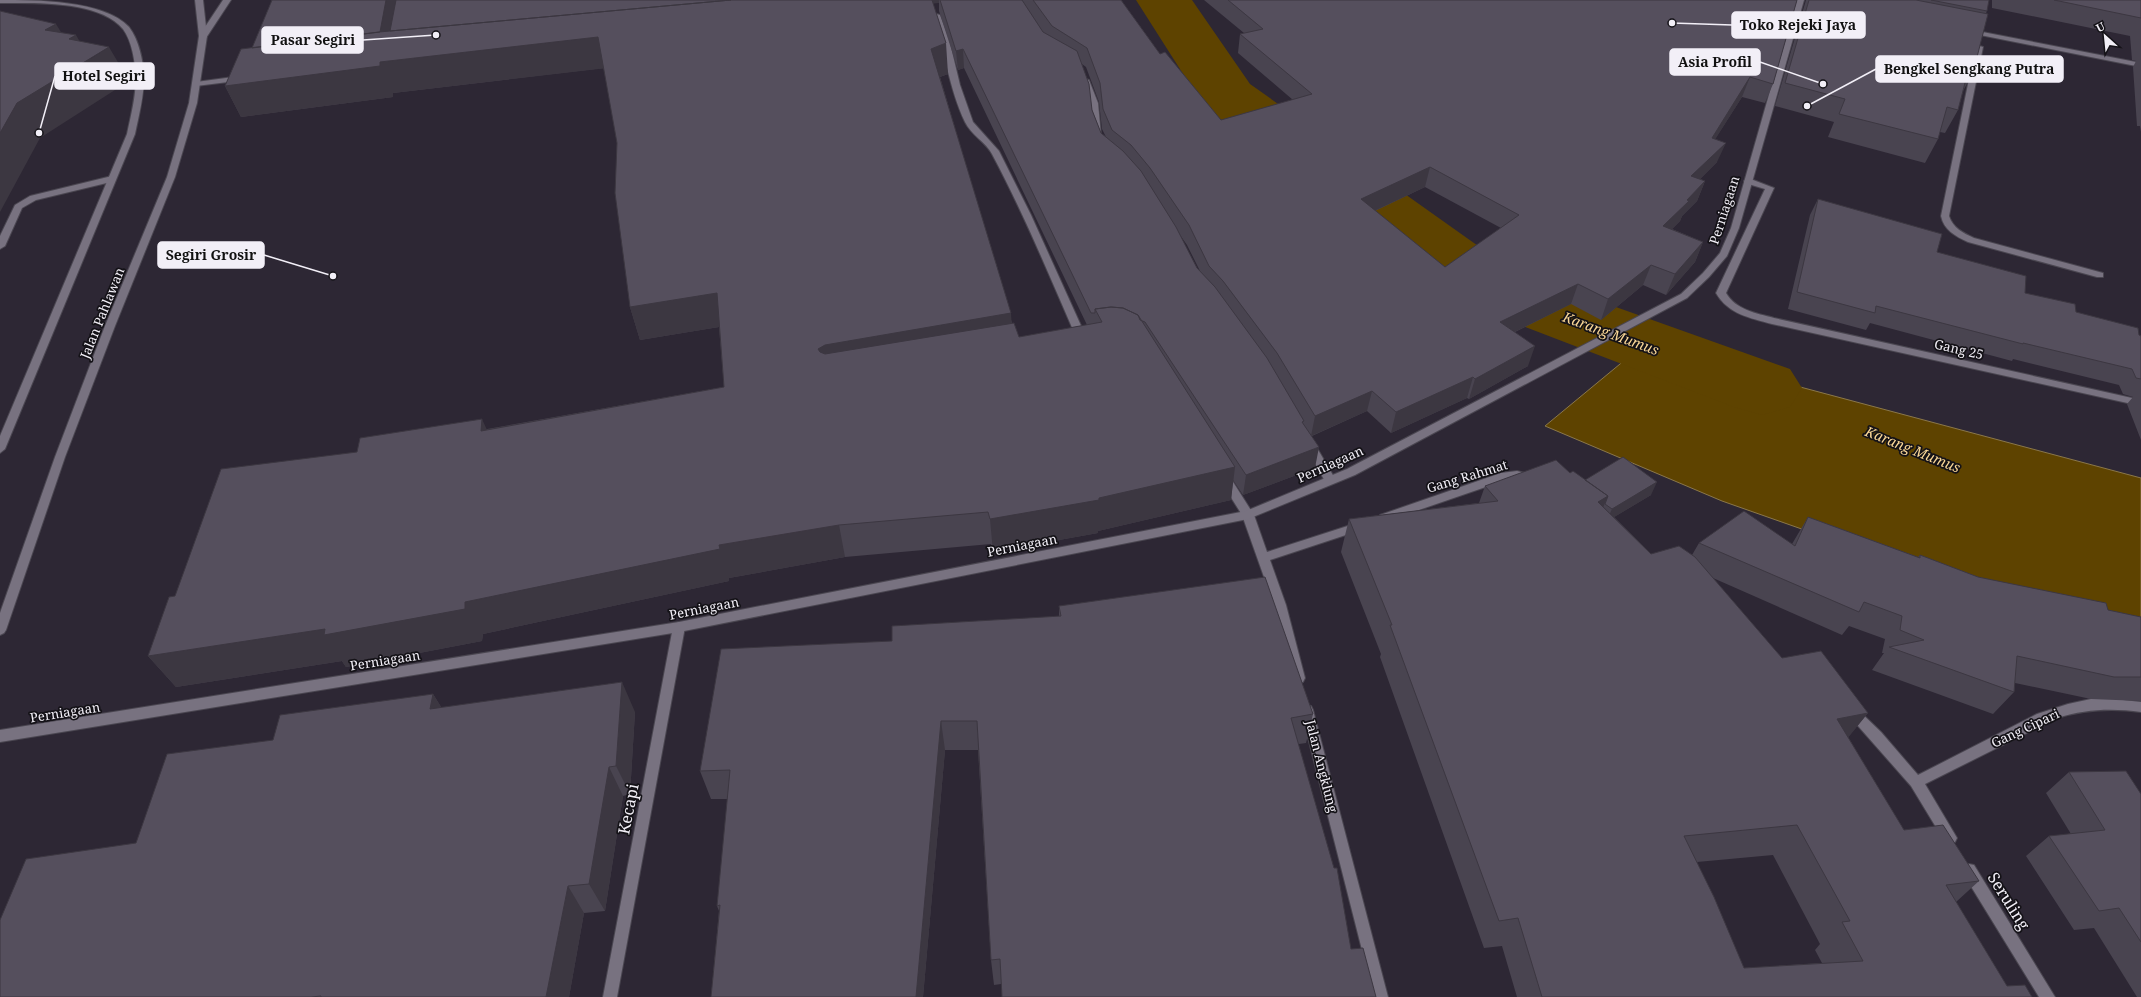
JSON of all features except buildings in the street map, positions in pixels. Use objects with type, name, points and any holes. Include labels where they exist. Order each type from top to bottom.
[{"type":"street","name":"Jalan Pahlawan","points":[[0,630],[60,458],[110,326],[171,177],[193,103],[203,36],[199,0]]},
{"type":"street","points":[[203,36],[227,0]]},
{"type":"street","name":"Perniagaan","points":[[0,736],[679,627],[1248,515],[1351,472],[1684,296],[1706,275],[1724,254],[1735,228],[1800,0]]},
{"type":"street","points":[[0,1],[73,4],[96,10],[115,19],[126,28],[139,68],[139,88],[131,134],[0,449]]},
{"type":"street","points":[[937,8],[956,85],[969,123],[995,151],[1027,216],[1082,339]]},
{"type":"street","points":[[1959,28],[1982,29],[2141,65]]},
{"type":"street","points":[[1982,29],[1945,216],[1946,221],[1955,232],[1971,240],[2100,275]]},
{"type":"street","points":[[1082,73],[1094,103],[1096,130],[1101,141]]},
{"type":"street","points":[[196,84],[251,77]]},
{"type":"street","points":[[0,246],[18,207],[33,198],[112,179]]},
{"type":"street","name":"Gang 25","points":[[1748,181],[1770,188],[1721,293],[1724,300],[1734,308],[1772,320],[2141,403]]},
{"type":"street","points":[[1306,439],[1330,480]]},
{"type":"street","name":"Jalan Angklung","points":[[1219,468],[1248,515],[1280,605],[1381,997]]},
{"type":"street","name":"Gang Rahmat","points":[[1263,558],[1505,476],[1517,475],[1541,484]]},
{"type":"street","name":"Kecapi","points":[[610,997],[679,627]]},
{"type":"street","points":[[1840,702],[1876,736],[1916,782]]},
{"type":"street","name":"Gang Cipari","points":[[1916,782],[2042,718],[2061,710],[2092,703],[2141,706]]},
{"type":"street","name":"Seruling","points":[[1916,782],[2048,997]]},
{"type":"water","points":[[1643,345],[2141,478],[2141,623],[1958,584],[1722,501],[1545,426]]},
{"type":"waterway","name":"Karang Mumus","points":[[1164,0],[1228,97],[1486,286],[1762,388]]},
{"type":"place","name":"Toko Rejeki Jaya","points":[[1672,23]]},
{"type":"place","name":"Pasar Segiri","points":[[436,35]]},
{"type":"place","name":"Asia Profil","points":[[1823,84]]},
{"type":"place","name":"Bengkel Sengkang Putra","points":[[1807,106]]},
{"type":"place","name":"Hotel Segiri","points":[[39,133]]},
{"type":"place","name":"Segiri Grosir","points":[[333,276]]}]
